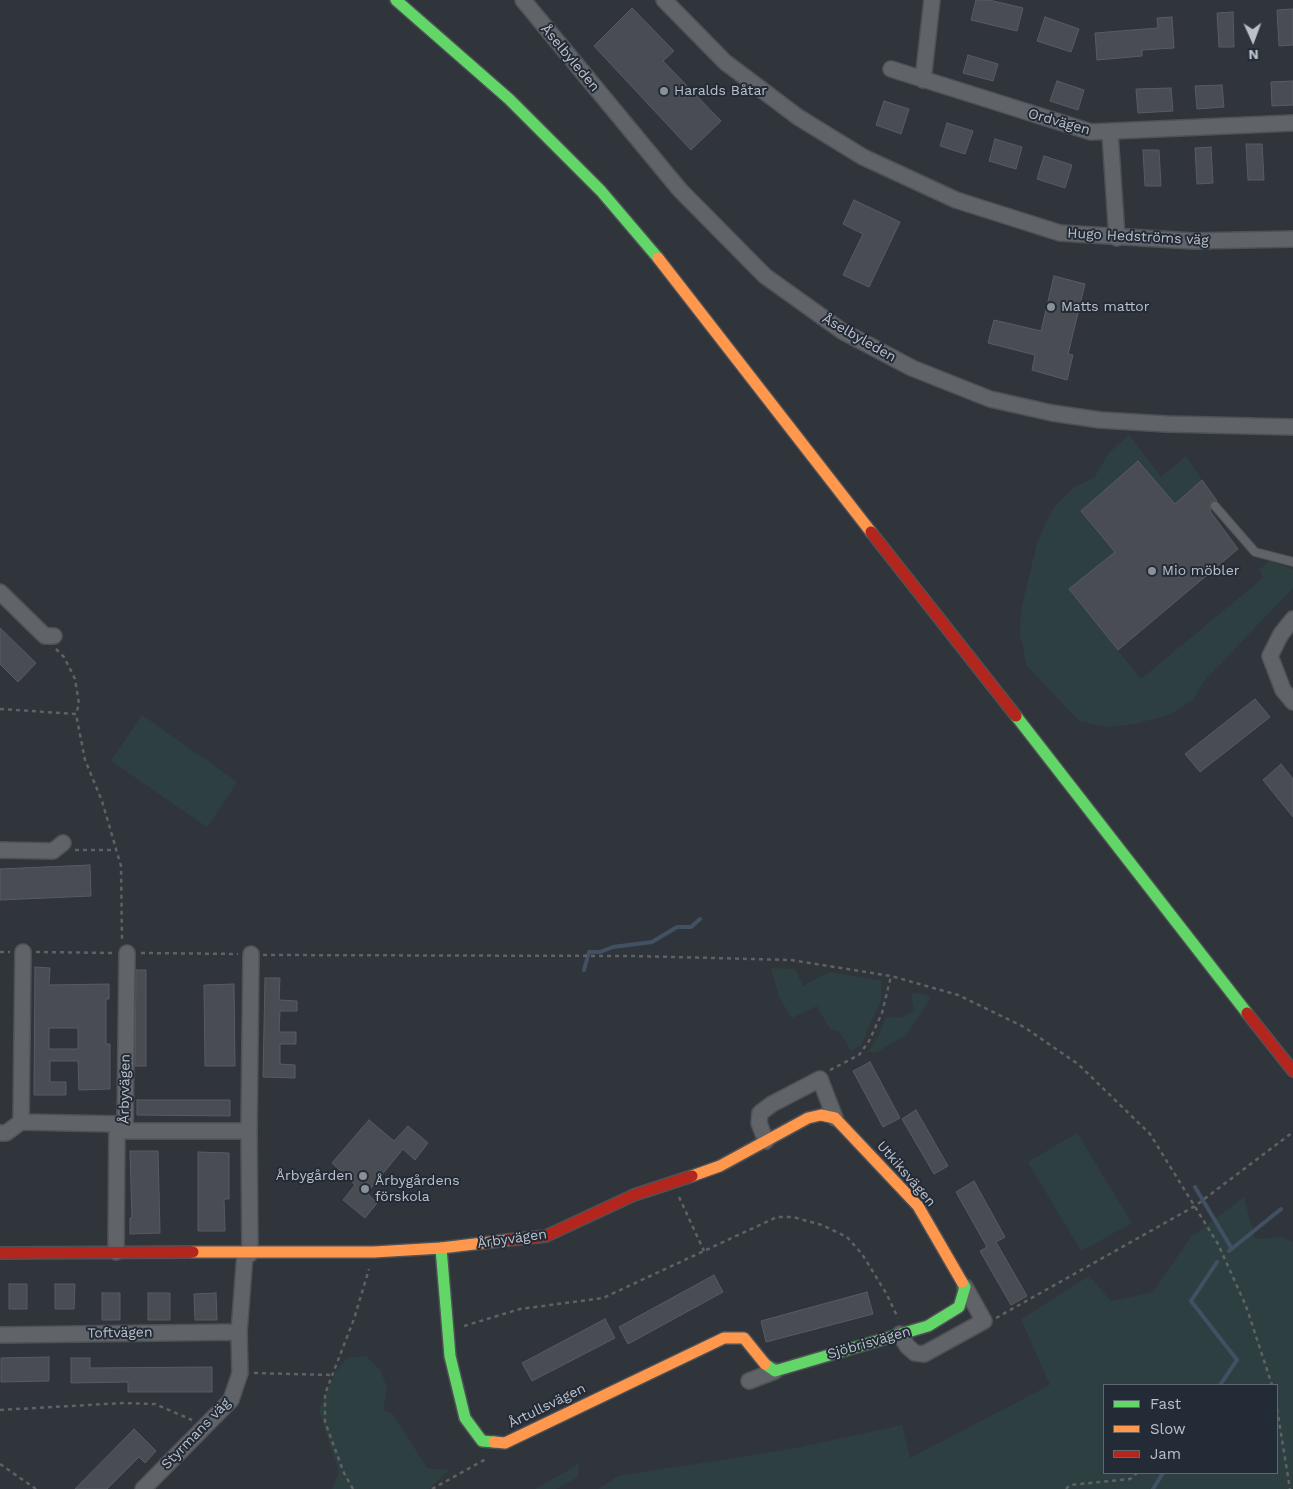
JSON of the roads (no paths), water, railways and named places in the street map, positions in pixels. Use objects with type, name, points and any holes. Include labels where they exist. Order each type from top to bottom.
[{"type":"main road","points":[[396,0],[509,99],[601,191],[652,251],[1293,1071]]},
{"type":"main road","name":"Årbyvägen","points":[[0,1253],[247,1254],[374,1252],[440,1248],[546,1236],[634,1195],[720,1166],[808,1118],[821,1115],[835,1118]]},
{"type":"main road","name":"Utkiksvägen","points":[[835,1118],[918,1206],[965,1287]]},
{"type":"main road","name":"Årtullsvägen","points":[[440,1248],[450,1356],[465,1418],[482,1441],[505,1443],[724,1338],[744,1338],[762,1362],[775,1371]]},
{"type":"main road","name":"Sjöbrisvägen","points":[[775,1371],[928,1326],[959,1307],[965,1287]]},
{"type":"street","name":"Åselbyleden","points":[[522,0],[680,190],[766,276],[842,331],[912,368],[990,399],[1052,413],[1100,420],[1157,424],[1293,427]]},
{"type":"street","name":"Hugo Hedströms väg","points":[[664,0],[725,62],[798,117],[864,158],[956,200],[1060,233],[1118,238],[1193,241],[1293,239]]},
{"type":"street","points":[[923,80],[932,0]]},
{"type":"street","name":"Ordvägen","points":[[891,69],[1091,132],[1110,133],[1293,123]]},
{"type":"street","points":[[1110,133],[1118,238]]},
{"type":"street","points":[[0,592],[50,636]]},
{"type":"street","points":[[1293,619],[1281,634],[1270,656],[1283,690],[1293,702]]},
{"type":"street","points":[[0,850],[58,847]]},
{"type":"street","points":[[21,1122],[23,952]]},
{"type":"street","name":"Årbyvägen","points":[[116,1252],[121,1128],[124,953]]},
{"type":"street","points":[[247,1254],[251,954]]},
{"type":"street","points":[[766,1141],[759,1123],[760,1113],[772,1104],[820,1079],[835,1118]]},
{"type":"street","name":"Årbyvägen","points":[[0,1133],[6,1133],[21,1122],[121,1128],[249,1131]]},
{"type":"street","name":"Styrmans väg","points":[[143,1489],[232,1400],[240,1373],[240,1332],[247,1254]]},
{"type":"street","points":[[903,1333],[907,1346],[915,1353],[924,1354],[984,1321],[965,1287]]},
{"type":"street","name":"Toftvägen","points":[[0,1335],[240,1332]]},
{"type":"street","name":"Sjöbrisvägen","points":[[749,1381],[775,1371]]},
{"type":"lane","points":[[1215,506],[1255,552],[1293,562]]},
{"type":"waterway","points":[[584,970],[589,952],[600,952],[613,947],[652,942],[677,927],[691,927],[700,919]]},
{"type":"waterway","points":[[1195,1187],[1232,1249]]},
{"type":"waterway","points":[[1229,1251],[1281,1209]]},
{"type":"waterway","points":[[1217,1262],[1191,1301],[1237,1360],[1221,1384]]},
{"type":"waterway","points":[[1153,1489],[1162,1474]]},
{"type":"place","name":"Haralds Båtar","points":[[664,91]]},
{"type":"place","name":"Matts mattor","points":[[1051,307]]},
{"type":"place","name":"Mio möbler","points":[[1152,571]]},
{"type":"place","name":"Årbygården","points":[[363,1176]]},
{"type":"place","name":"Årbygårdens förskola","points":[[365,1189]]}]
